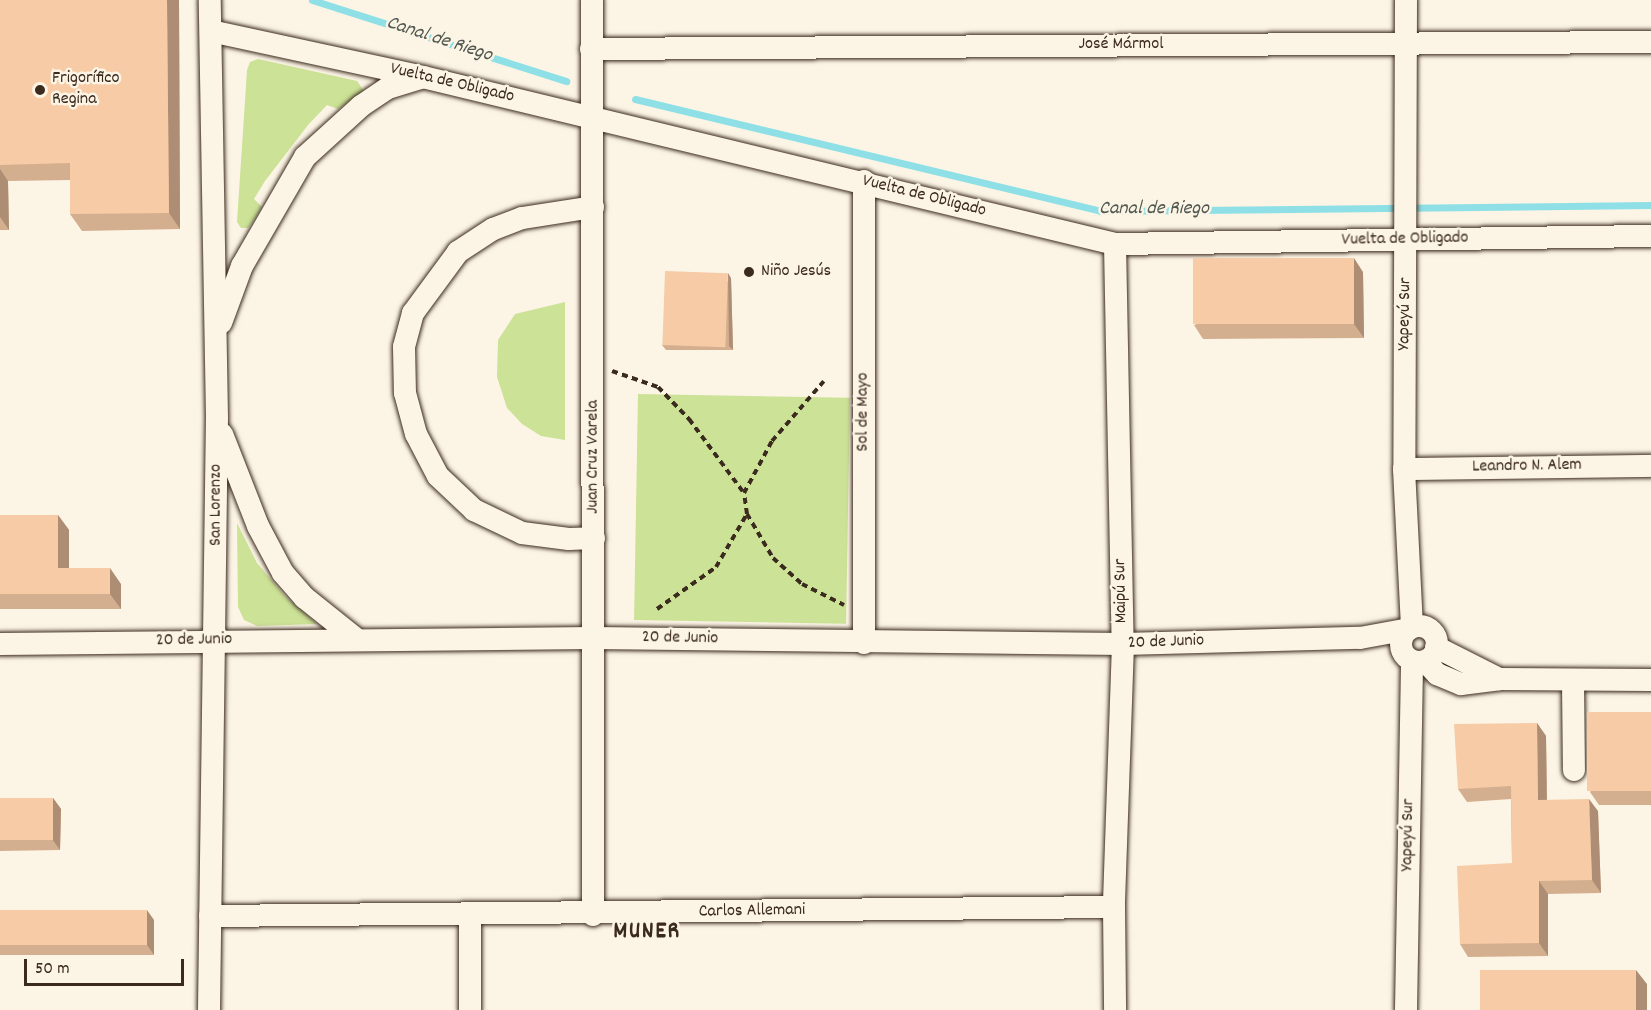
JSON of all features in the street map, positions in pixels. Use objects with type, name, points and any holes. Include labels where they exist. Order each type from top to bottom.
[{"type":"street","name":"San Lorenzo","points":[[209,1010],[216,641],[217,418],[210,0]]},
{"type":"street","name":"Juan Cruz Varela","points":[[592,0],[594,915]]},
{"type":"street","name":"Yapeyú Sur","points":[[1406,0],[1408,191],[1404,469],[1411,628],[1401,638],[1419,656],[1406,1010]]},
{"type":"street","name":"Vuelta de Obligado","points":[[211,32],[423,77],[864,181],[1114,244],[1407,230],[1651,236]]},
{"type":"street","name":"José Mármol","points":[[591,49],[1651,42]]},
{"type":"street","points":[[217,335],[242,266],[305,157],[361,106],[388,88],[423,77]]},
{"type":"street","name":"Sol de Mayo","points":[[864,181],[864,643]]},
{"type":"street","points":[[593,207],[522,218],[493,229],[458,252],[413,313],[404,347],[405,393],[416,434],[438,476],[474,510],[522,533],[569,539],[594,538]]},
{"type":"street","name":"Maipú Sur","points":[[1114,244],[1123,645],[1114,907],[1115,1010]]},
{"type":"street","points":[[217,418],[258,526],[283,573],[305,598],[355,638]]},
{"type":"street","name":"Leandro N. Alem","points":[[1404,469],[1651,466]]},
{"type":"street","points":[[1411,628],[1430,630],[1419,656]]},
{"type":"street","name":"20 de Junio","points":[[0,644],[355,638],[593,638],[1123,645],[1360,638],[1411,628]]},
{"type":"street","name":"20 de Junio","points":[[1360,638],[1419,656],[1437,674],[1461,684],[1499,679],[1651,680]]},
{"type":"street","points":[[1573,681],[1574,770]]},
{"type":"street","name":"Carlos Allemani","points":[[210,916],[594,915],[1114,907]]},
{"type":"street","points":[[470,915],[470,1010]]},
{"type":"path","points":[[594,365],[658,387],[689,419],[744,493],[747,514],[773,558],[802,584],[863,614]]},
{"type":"path","points":[[744,493],[772,441],[824,381]]},
{"type":"path","points":[[657,609],[716,567],[729,551],[747,514]]},
{"type":"green space","points":[[258,59],[357,81],[364,91],[338,109],[327,105],[308,125],[254,199],[262,207],[254,220],[248,228],[241,228],[237,222],[247,70],[250,62]]},
{"type":"green space","points":[[565,302],[565,440],[541,436],[522,424],[507,408],[497,377],[498,340],[515,314]]},
{"type":"green space","points":[[638,394],[850,398],[846,624],[634,620]]},
{"type":"green space","points":[[237,523],[257,563],[285,596],[317,624],[257,626],[244,620],[238,607]]},
{"type":"building","points":[[0,0],[167,0],[169,213],[70,214],[70,163],[0,165]]},
{"type":"building","points":[[1193,258],[1354,258],[1354,324],[1193,324]]},
{"type":"building","points":[[665,271],[728,273],[725,347],[662,345]]},
{"type":"building","points":[[0,515],[58,515],[58,568],[110,568],[110,594],[0,594]]},
{"type":"building","points":[[1587,712],[1651,712],[1651,791],[1587,791]]},
{"type":"building","points":[[1537,723],[1538,800],[1589,799],[1592,880],[1539,881],[1539,943],[1460,944],[1457,866],[1512,863],[1511,786],[1458,789],[1454,724]]},
{"type":"building","points":[[0,798],[53,798],[53,840],[0,840]]},
{"type":"building","points":[[0,910],[147,910],[147,945],[0,945]]},
{"type":"building","points":[[1480,970],[1636,970],[1636,1010],[1480,1010]]},
{"type":"waterway","name":"Canal de Riego","points":[[312,0],[566,81]]},
{"type":"waterway","name":"Canal de Riego","points":[[635,99],[1100,211],[1651,205]]},
{"type":"place","name":"Frigorífico Regina","points":[[40,90]]},
{"type":"place","name":"Niño Jesús","points":[[749,272]]},
{"type":"district","name":"MUNER","points":[[647,933]]}]
